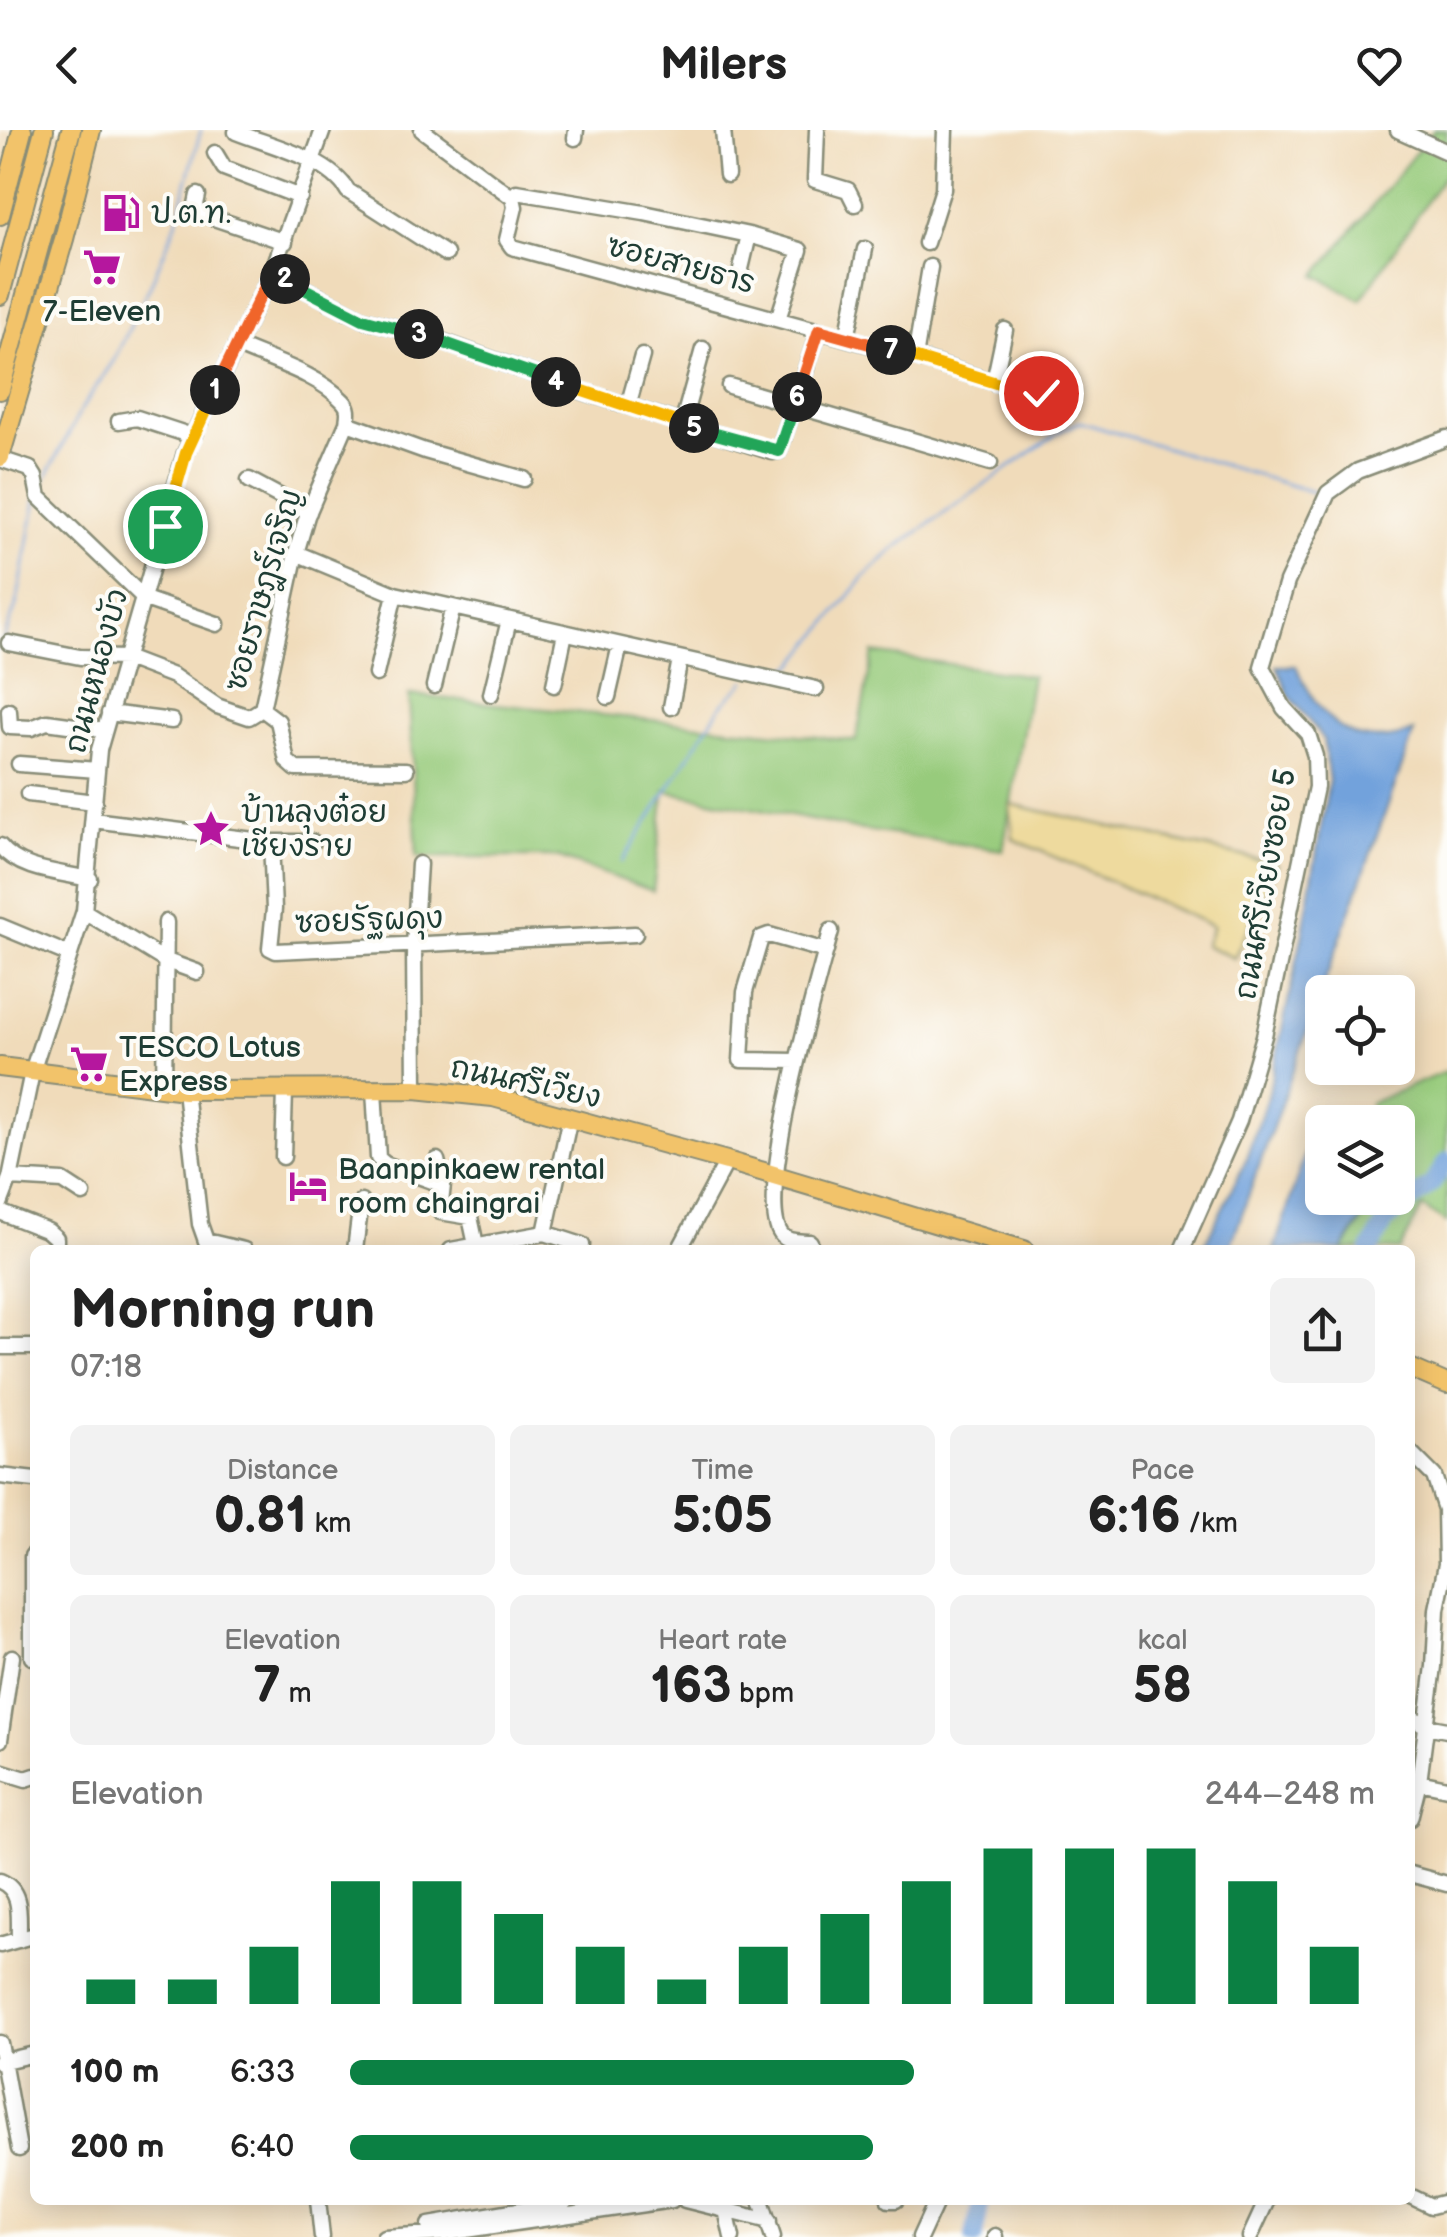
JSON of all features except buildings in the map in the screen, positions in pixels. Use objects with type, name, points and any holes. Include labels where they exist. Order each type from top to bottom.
[{"type":"main road","points":[[0,215],[22,130]]},
{"type":"main road","points":[[0,295],[44,130]]},
{"type":"main road","points":[[74,130],[84,164]]},
{"type":"main road","points":[[0,389],[74,130]]},
{"type":"main road","points":[[0,458],[44,311],[91,130]]},
{"type":"main road","points":[[0,327],[8,324],[29,290]]},
{"type":"main road","points":[[0,376],[0,389]]},
{"type":"main road","name":"ถนนศรีเวียง","points":[[0,1066],[185,1090],[415,1090],[492,1097],[727,1161],[1007,1245]]},
{"type":"main road","points":[[1415,1370],[1447,1384]]},
{"type":"street","name":"ถนนหนองบัว","points":[[0,1204],[10,1178],[32,1072],[84,911],[104,730],[192,436],[272,272],[323,130]]},
{"type":"street","points":[[422,130],[513,198],[517,192],[530,192],[749,235],[800,250],[778,318]]},
{"type":"street","points":[[723,130],[728,175]]},
{"type":"street","points":[[816,130],[815,180],[848,190],[855,204]]},
{"type":"street","points":[[926,243],[943,190],[945,130]]},
{"type":"street","points":[[1398,130],[1447,152]]},
{"type":"street","points":[[236,132],[313,162],[342,180],[348,190],[446,254]]},
{"type":"street","points":[[215,153],[224,168],[300,198]]},
{"type":"street","points":[[198,194],[195,209],[199,213],[284,242]]},
{"type":"street","name":"ซอยสายธาร","points":[[513,198],[516,207],[507,240],[512,247],[778,318],[1031,394],[1041,393],[1050,381]]},
{"type":"street","points":[[740,270],[749,235]]},
{"type":"street","points":[[847,338],[865,249]]},
{"type":"street","points":[[915,357],[930,268]]},
{"type":"street","points":[[272,272],[363,319],[428,336],[682,424],[779,451],[819,330]]},
{"type":"street","points":[[994,382],[1005,330]]},
{"type":"street","points":[[238,346],[311,379],[344,402],[349,410],[348,423],[425,452],[524,480]]},
{"type":"street","points":[[682,424],[703,348]]},
{"type":"street","points":[[628,406],[642,356]]},
{"type":"street","points":[[729,386],[990,462]]},
{"type":"street","points":[[120,421],[137,418],[192,436]]},
{"type":"street","name":"ซอยราษฎร์เจริญ","points":[[126,658],[173,676],[217,706],[249,717],[262,709],[296,553],[309,512],[348,423]]},
{"type":"street","name":"ถนนศรีเวียงซอย 5","points":[[1184,1245],[1239,1121],[1264,1036],[1316,787],[1315,756],[1308,734],[1284,708],[1262,667],[1286,582],[1328,493],[1358,470],[1447,438]]},
{"type":"street","points":[[0,458],[30,469],[39,497],[145,598],[217,624]]},
{"type":"street","points":[[249,480],[309,512]]},
{"type":"street","points":[[296,553],[395,594],[816,690]]},
{"type":"street","points":[[376,674],[395,594]]},
{"type":"street","points":[[434,686],[453,607]]},
{"type":"street","points":[[491,694],[509,620]]},
{"type":"street","points":[[554,686],[565,633]]},
{"type":"street","points":[[9,643],[80,658],[126,658]]},
{"type":"street","points":[[608,697],[620,646]]},
{"type":"street","points":[[671,707],[680,659]]},
{"type":"street","points":[[262,709],[278,720],[287,761],[296,769],[406,770]]},
{"type":"street","points":[[9,710],[10,727],[31,728],[47,722],[104,730]]},
{"type":"street","points":[[109,714],[172,721]]},
{"type":"street","points":[[19,764],[97,770]]},
{"type":"street","points":[[28,794],[94,802]]},
{"type":"street","points":[[94,820],[271,842],[313,842]]},
{"type":"street","name":"ซอยรัฐผดุง","points":[[271,842],[274,908],[270,948],[276,951],[636,934]]},
{"type":"street","points":[[0,846],[11,859],[22,864],[90,878]]},
{"type":"street","points":[[415,1090],[414,946],[419,864]]},
{"type":"street","points":[[84,911],[164,960],[198,972]]},
{"type":"street","points":[[164,1088],[166,922]]},
{"type":"street","points":[[0,926],[70,955]]},
{"type":"street","points":[[810,1242],[787,1240],[779,1232],[776,1176],[796,1061],[831,932]]},
{"type":"street","points":[[796,1061],[741,1060],[745,992],[761,938],[769,935],[826,950]]},
{"type":"street","points":[[185,1090],[200,1224],[206,1241],[223,1245]]},
{"type":"street","points":[[374,1090],[378,1158],[443,1185]]},
{"type":"street","points":[[284,1157],[286,1091]]},
{"type":"street","points":[[545,1234],[570,1117]]},
{"type":"street","points":[[437,1160],[443,1185],[440,1212],[470,1217],[476,1245],[545,1234],[577,1245]]},
{"type":"street","points":[[684,1245],[727,1161]]},
{"type":"street","points":[[10,1178],[64,1181],[83,1194]]},
{"type":"street","points":[[356,1245],[361,1202]]},
{"type":"street","points":[[0,1212],[48,1230],[56,1238],[56,1245]]},
{"type":"street","points":[[0,1347],[30,1347]]},
{"type":"street","points":[[1415,1457],[1434,1476],[1445,1509],[1447,1564],[1415,1798]]},
{"type":"street","points":[[0,1476],[30,1479]]},
{"type":"street","points":[[0,1740],[6,1657]]},
{"type":"street","points":[[1415,1719],[1447,1730]]},
{"type":"street","points":[[0,1770],[30,1779]]},
{"type":"street","points":[[1419,1782],[1447,1788]]},
{"type":"street","points":[[1415,1875],[1447,1884]]},
{"type":"street","points":[[0,1881],[9,1885],[17,1898],[19,1940]]},
{"type":"street","points":[[0,1945],[30,1937]]},
{"type":"street","points":[[0,2043],[20,2149]]},
{"type":"street","points":[[2,2062],[30,2055]]},
{"type":"street","points":[[1415,2198],[1431,2206],[1447,2202]]},
{"type":"street","points":[[319,2205],[322,2237]]},
{"type":"street","points":[[706,2205],[769,2221]]},
{"type":"street","points":[[763,2205],[773,2237]]},
{"type":"street","points":[[920,2237],[936,2205]]},
{"type":"street","points":[[1250,2237],[1265,2205]]},
{"type":"street","points":[[429,2224],[566,2206]]},
{"type":"street","points":[[384,2237],[446,2233],[566,2206]]},
{"type":"street","points":[[726,2210],[732,2237]]},
{"type":"green space","points":[[1434,130],[1447,130],[1447,171],[1361,300],[1316,275]]},
{"type":"green space","points":[[873,653],[1032,676],[1003,850],[856,829],[665,791],[653,891],[557,857],[417,857],[409,695],[856,741]]},
{"type":"green space","points":[[1447,1071],[1447,1223],[1422,1207],[1403,1245],[1346,1245],[1366,1215],[1415,1215],[1415,1105],[1370,1105]]},
{"type":"sand","points":[[1010,804],[1278,864],[1234,958],[1205,945],[1213,926],[1013,839]]},
{"type":"water","points":[[1277,666],[1296,666],[1316,703],[1340,728],[1372,739],[1414,732],[1327,975],[1305,975],[1305,1037],[1231,1245],[1204,1245],[1244,1164],[1268,1095],[1302,937],[1329,781],[1323,739],[1289,695]]},
{"type":"water","points":[[1305,1154],[1305,1215],[1364,1215],[1345,1245],[1276,1245]]},
{"type":"waterway","points":[[42,485],[82,408],[114,360],[150,286],[175,226],[201,130]]},
{"type":"waterway","points":[[766,671],[794,665],[865,576],[898,546],[1062,430],[1080,422],[1316,493]]},
{"type":"waterway","points":[[0,649],[17,603],[36,500]]},
{"type":"waterway","points":[[622,862],[720,707],[745,681]]},
{"type":"waterway","points":[[1373,1245],[1386,1221],[1432,1184],[1447,1161]]},
{"type":"waterway","points":[[974,2237],[980,2205]]},
{"type":"place","name":"ป.ต.ท.","points":[[121,213]]},
{"type":"place","name":"7-Eleven","points":[[102,267]]},
{"type":"place","name":"บ้านลุงต๋อย เชียงราย","points":[[211,829]]},
{"type":"place","name":"TESCO Lotus Express","points":[[89,1064]]},
{"type":"place","name":"Baanpinkaew rental room chaingrai","points":[[308,1186]]},
{"type":"route","points":[[165,526],[192,436],[272,272],[363,319],[428,336],[578,390],[772,452],[779,451],[819,330],[1031,394],[1041,393]]}]
